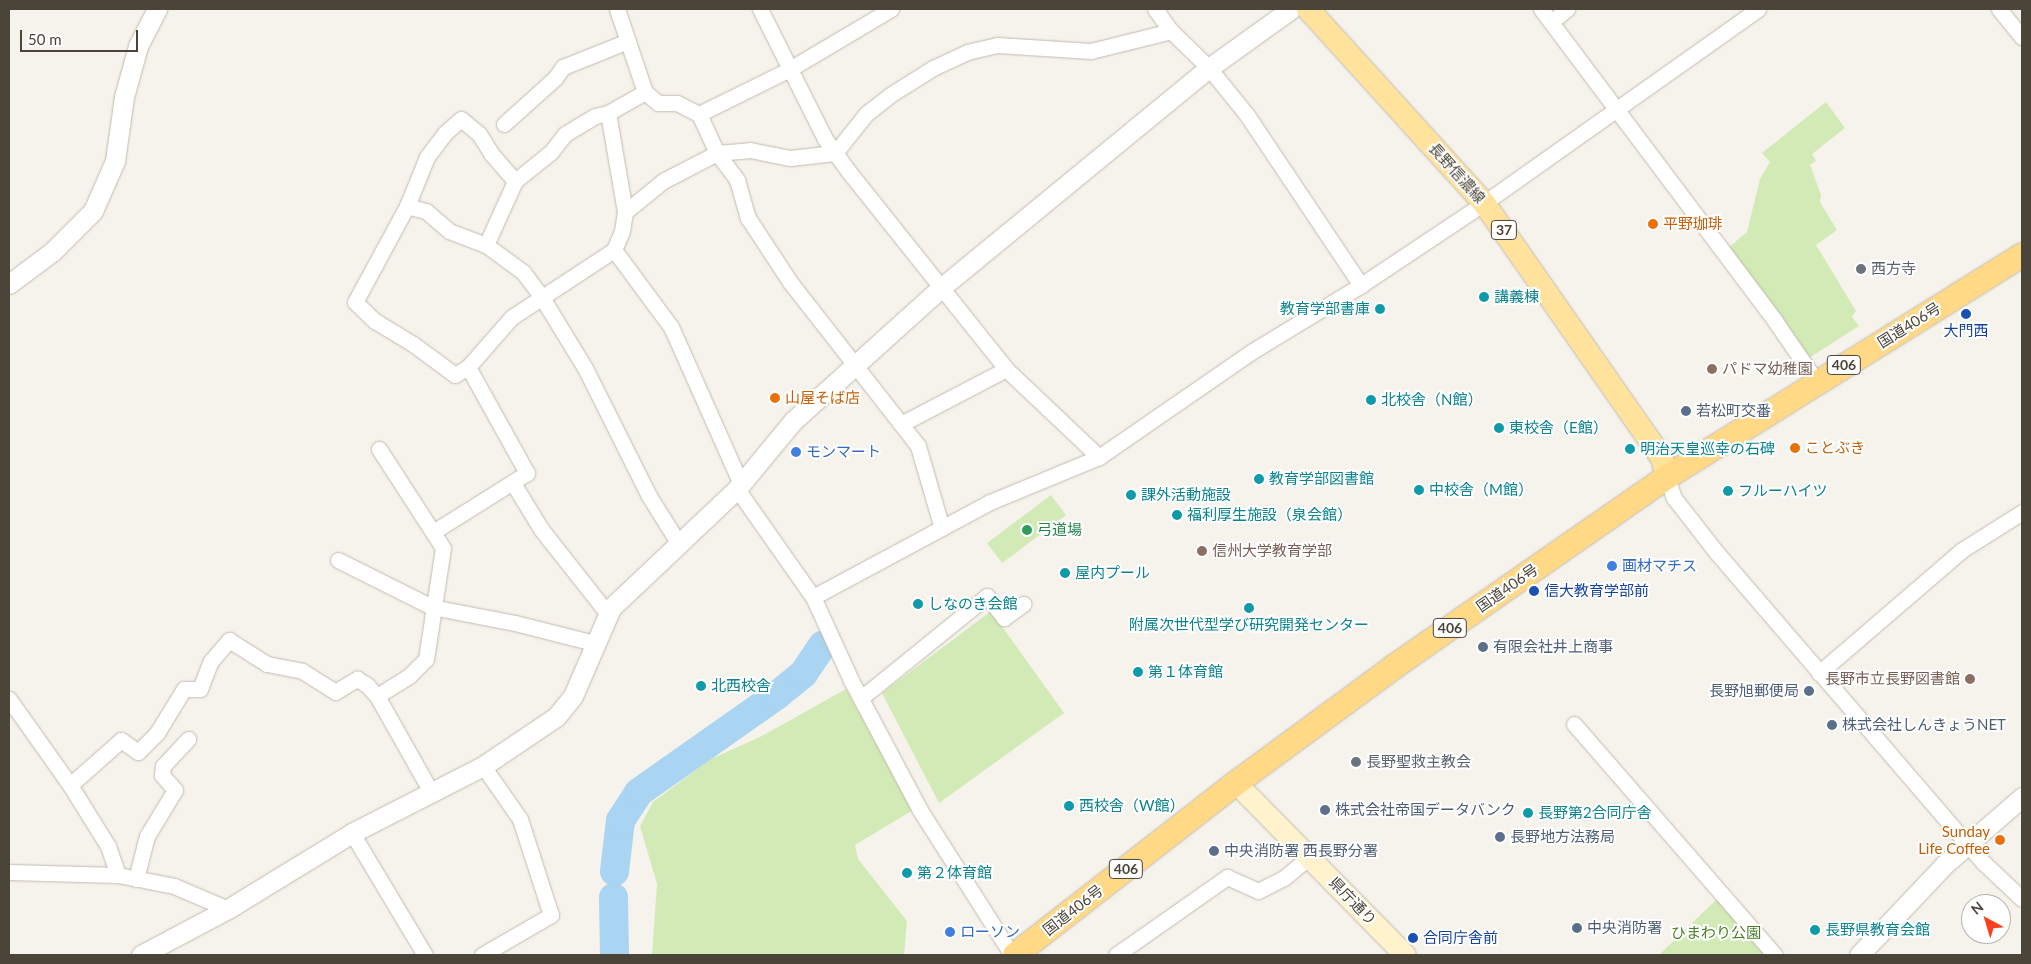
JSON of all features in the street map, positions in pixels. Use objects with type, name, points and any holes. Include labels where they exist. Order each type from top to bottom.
[{"type":"highway","name":"国道406号","points":[[1013,955],[1236,783],[1395,666],[1667,477],[2022,254]]},
{"type":"main road","name":"長野信濃線","points":[[1308,9],[1484,203],[1662,458],[1667,477]]},
{"type":"main road","name":"県庁通り","points":[[1236,783],[1310,856],[1405,955]]},
{"type":"street","points":[[9,284],[52,252],[93,210],[115,161],[124,97],[138,46],[158,9]]},
{"type":"street","points":[[616,9],[645,92],[658,103],[677,103],[699,114],[717,153],[737,180],[748,218],[790,282],[918,446],[942,528]]},
{"type":"street","points":[[760,9],[788,70],[835,153],[1006,369],[1099,457]]},
{"type":"street","points":[[699,114],[788,70],[891,9]]},
{"type":"street","points":[[1155,9],[1171,31],[1209,68],[1297,185],[1361,285]]},
{"type":"street","points":[[141,955],[228,909],[352,833],[483,766],[556,717],[573,696],[608,614],[739,486],[794,421],[855,363],[942,287],[1209,68],[1291,9]]},
{"type":"street","points":[[1541,9],[1775,321],[1817,382]]},
{"type":"street","points":[[1551,22],[1567,9]]},
{"type":"street","points":[[813,597],[990,502],[1099,457],[1251,352],[1361,285],[1484,203],[1617,111],[1758,9]]},
{"type":"street","points":[[1999,9],[2022,37]]},
{"type":"street","points":[[624,212],[663,181],[717,153],[750,150],[790,158],[835,153],[866,114],[890,95],[933,68],[967,52],[997,45],[1091,51],[1171,31]]},
{"type":"street","points":[[504,124],[555,78],[563,67],[628,41]]},
{"type":"street","points":[[486,245],[515,181],[551,152],[565,134],[595,116],[608,113],[645,92]]},
{"type":"street","points":[[515,181],[490,153],[479,134],[461,120],[445,133],[427,157],[407,206],[355,302],[375,321],[455,375],[468,367],[512,317],[541,296],[614,250],[622,231],[624,212],[608,113]]},
{"type":"street","points":[[407,206],[426,211],[449,231],[486,245],[523,272],[541,296],[585,368],[649,496],[678,544]]},
{"type":"street","points":[[614,250],[671,327],[739,486],[813,597],[861,698],[920,810],[1013,955]]},
{"type":"street","points":[[433,532],[527,473],[468,367]]},
{"type":"street","points":[[900,424],[1006,369]]},
{"type":"street","points":[[377,696],[409,676],[426,659],[432,607],[443,548],[379,449]]},
{"type":"street","points":[[1667,477],[1674,498],[1705,538],[1967,844],[2022,899]]},
{"type":"street","points":[[513,483],[541,529],[608,614]]},
{"type":"street","points":[[1819,673],[1962,550],[2022,512]]},
{"type":"street","points":[[338,560],[432,607],[514,623],[594,644]]},
{"type":"street","points":[[861,698],[987,596],[1004,618],[1022,604]]},
{"type":"street","points":[[70,785],[121,740],[138,752],[157,733],[184,689],[200,689],[211,661],[230,640],[267,664],[302,671],[335,692],[357,679],[377,696],[431,792]]},
{"type":"street","points":[[9,699],[70,785],[108,846],[118,875]]},
{"type":"street","points":[[1574,724],[1775,955]]},
{"type":"street","points":[[136,879],[147,836],[175,790],[162,775],[163,766],[188,738]]},
{"type":"street","points":[[482,955],[551,916],[520,819],[483,766]]},
{"type":"street","points":[[1859,955],[1967,844],[2022,797]]},
{"type":"street","points":[[352,833],[425,955]]},
{"type":"street","points":[[1116,955],[1227,878],[1258,890],[1284,878],[1310,856]]},
{"type":"street","points":[[9,872],[118,875],[174,886],[228,909]]},
{"type":"green space","points":[[1826,102],[1845,128],[1812,154],[1816,161],[1810,165],[1821,195],[1820,202],[1837,230],[1816,245],[1856,311],[1852,317],[1859,326],[1809,358],[1728,248],[1747,232],[1760,179],[1770,162],[1762,153]]},
{"type":"green space","name":"弓道場","points":[[1051,495],[1066,515],[1002,563],[987,543]]},
{"type":"green space","points":[[991,611],[1064,713],[939,803],[882,693]]},
{"type":"green space","points":[[846,689],[913,810],[855,845],[858,859],[907,921],[904,955],[652,955],[657,884],[640,826],[653,802],[711,759],[760,737]]},
{"type":"green space","name":"ひまわり公園","points":[[1717,899],[1765,955],[1659,955]]},
{"type":"waterway","points":[[614,871],[620,820],[638,792],[776,695],[803,673],[822,645]]},
{"type":"waterway","points":[[613,897],[614,955]]},
{"type":"place","name":"平野珈琲","points":[[1653,224]]},
{"type":"place","name":"西方寺","points":[[1861,269]]},
{"type":"place","name":"講義棟","points":[[1484,297]]},
{"type":"place","name":"教育学部書庫","points":[[1380,309]]},
{"type":"place","name":"大門西","points":[[1966,314]]},
{"type":"place","name":"パドマ幼稚園","points":[[1712,369]]},
{"type":"place","name":"山屋そば店","points":[[775,398]]},
{"type":"place","name":"北校舎（N館）","points":[[1371,400]]},
{"type":"place","name":"若松町交番","points":[[1686,411]]},
{"type":"place","name":"東校舎（E館）","points":[[1499,428]]},
{"type":"place","name":"ことぶき","points":[[1795,448]]},
{"type":"place","name":"明治天皇巡幸の石碑","points":[[1630,449]]},
{"type":"place","name":"モンマート","points":[[796,452]]},
{"type":"place","name":"教育学部図書館","points":[[1259,479]]},
{"type":"place","name":"中校舎（M館）","points":[[1419,490]]},
{"type":"place","name":"フルーハイツ","points":[[1728,491]]},
{"type":"place","name":"課外活動施設","points":[[1131,495]]},
{"type":"place","name":"福利厚生施設（泉会館）","points":[[1177,515]]},
{"type":"place","name":"弓道場","points":[[1027,530]]},
{"type":"place","name":"信州大学教育学部","points":[[1202,551]]},
{"type":"place","name":"画材マチス","points":[[1612,566]]},
{"type":"place","name":"屋内プール","points":[[1065,573]]},
{"type":"place","name":"信大教育学部前","points":[[1534,591]]},
{"type":"place","name":"しなのき会館","points":[[918,604]]},
{"type":"place","name":"附属次世代型学び研究開発センター","points":[[1249,608]]},
{"type":"place","name":"有限会社井上商事","points":[[1483,647]]},
{"type":"place","name":"第１体育館","points":[[1138,672]]},
{"type":"place","name":"長野市立長野図書館","points":[[1970,679]]},
{"type":"place","name":"北西校舎","points":[[701,686]]},
{"type":"place","name":"長野旭郵便局","points":[[1809,691]]},
{"type":"place","name":"株式会社しんきょうNET","points":[[1832,725]]},
{"type":"place","name":"長野聖救主教会","points":[[1356,762]]},
{"type":"place","name":"西校舎（W館）","points":[[1069,806]]},
{"type":"place","name":"株式会社帝国データバンク","points":[[1325,810]]},
{"type":"place","name":"長野第2合同庁舎","points":[[1528,813]]},
{"type":"place","name":"長野地方法務局","points":[[1500,837]]},
{"type":"place","name":"Sunday Life Coffee","points":[[2000,840]]},
{"type":"place","name":"中央消防署 西長野分署","points":[[1214,851]]},
{"type":"place","name":"第２体育館","points":[[907,873]]},
{"type":"place","name":"中央消防署","points":[[1577,928]]},
{"type":"place","name":"長野県教育会館","points":[[1815,930]]},
{"type":"place","name":"ローソン","points":[[950,932]]},
{"type":"place","name":"合同庁舎前","points":[[1413,938]]}]
